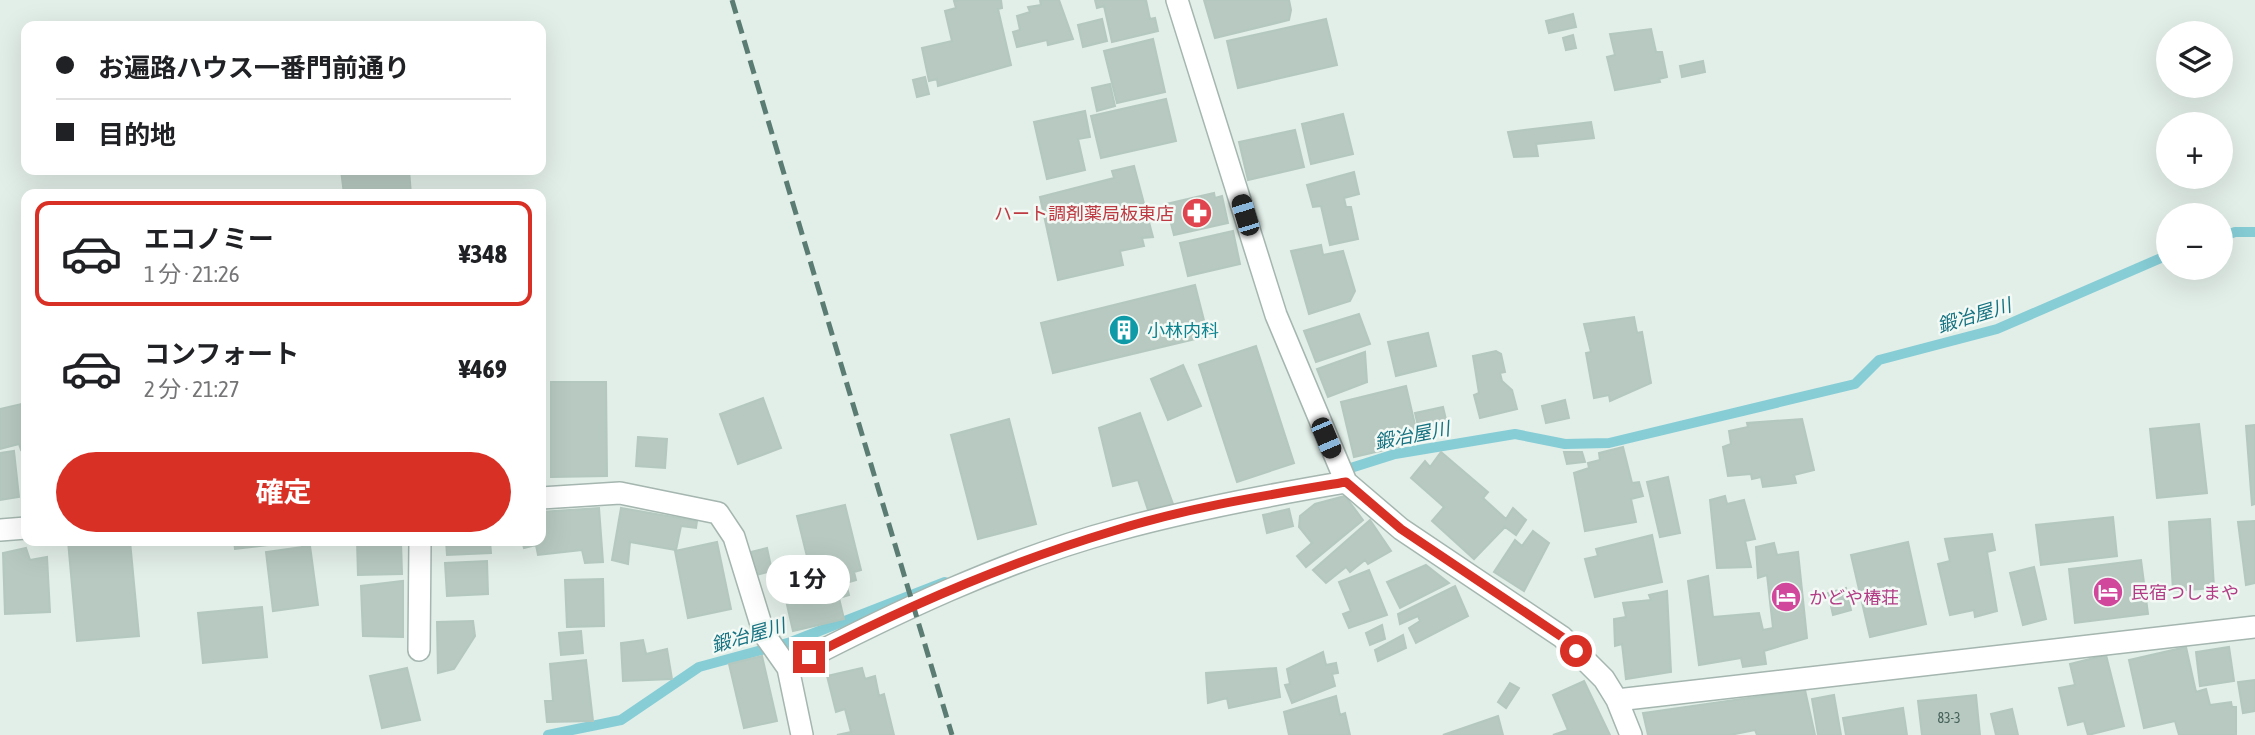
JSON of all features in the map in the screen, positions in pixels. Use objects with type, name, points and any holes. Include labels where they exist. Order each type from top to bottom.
[{"type":"street","points":[[1177,0],[1276,315],[1346,482],[1401,529],[1562,637],[1604,679],[1631,735]]},
{"type":"street","points":[[788,668],[893,613],[1027,559],[1115,530],[1230,502],[1346,482]]},
{"type":"street","points":[[546,498],[620,493],[718,513],[734,537],[764,634],[788,668],[802,735]]},
{"type":"street","points":[[0,530],[21,528]]},
{"type":"street","points":[[419,546],[419,650]]},
{"type":"street","points":[[1616,700],[2255,627]]},
{"type":"building","points":[[1001,0],[1002,8],[998,9],[1011,65],[938,86],[937,79],[929,81],[922,48],[952,41],[945,11],[956,8],[954,1]]},
{"type":"building","points":[[1040,0],[1059,0],[1073,39],[1048,45],[1047,40],[1017,47],[1013,32],[1020,30],[1017,16],[1030,12],[1028,7],[1041,5]]},
{"type":"building","points":[[1095,0],[1146,0],[1150,19],[1155,18],[1158,31],[1112,42],[1104,6],[1097,8]]},
{"type":"building","points":[[1204,0],[1289,0],[1291,10],[1289,20],[1215,38]]},
{"type":"building","points":[[1573,14],[1576,27],[1549,33],[1546,21]]},
{"type":"building","points":[[1102,19],[1107,41],[1083,47],[1078,25]]},
{"type":"building","points":[[1326,19],[1337,65],[1238,88],[1227,41]]},
{"type":"building","points":[[1651,29],[1656,52],[1662,52],[1667,77],[1659,79],[1660,82],[1615,90],[1607,57],[1615,55],[1610,34]]},
{"type":"building","points":[[1573,35],[1576,48],[1566,50],[1563,38]]},
{"type":"building","points":[[1153,39],[1165,92],[1117,103],[1104,51]]},
{"type":"building","points":[[1703,61],[1705,72],[1682,77],[1680,66]]},
{"type":"building","points":[[925,77],[929,94],[917,97],[913,80]]},
{"type":"building","points":[[1110,84],[1115,106],[1097,111],[1092,88]]},
{"type":"building","points":[[1166,99],[1176,141],[1101,158],[1091,116]]},
{"type":"building","points":[[1085,111],[1090,137],[1078,139],[1085,170],[1047,179],[1034,122]]},
{"type":"building","points":[[1343,114],[1353,154],[1311,164],[1302,124]]},
{"type":"building","points":[[1591,122],[1594,138],[1536,144],[1538,156],[1514,157],[1508,132]]},
{"type":"building","points":[[1295,130],[1304,167],[1248,180],[1239,142]]},
{"type":"building","points":[[1134,166],[1153,237],[1142,238],[1144,246],[1120,251],[1123,265],[1058,280],[1040,197],[1114,178],[1112,171]]},
{"type":"building","points":[[1354,172],[1359,194],[1344,198],[1346,207],[1351,207],[1358,239],[1330,245],[1321,206],[1313,207],[1307,185]]},
{"type":"building","points":[[342,175],[409,175],[411,189],[343,189]]},
{"type":"building","name":"ハート調剤薬局板東店","points":[[1214,193],[1215,198],[1222,196],[1228,223],[1174,235],[1166,204]]},
{"type":"building","points":[[1233,231],[1240,264],[1188,276],[1180,243]]},
{"type":"building","points":[[1321,245],[1323,255],[1343,251],[1355,291],[1350,301],[1309,314],[1291,251]]},
{"type":"building","name":"小林内科","points":[[1195,285],[1208,336],[1053,373],[1041,323]]},
{"type":"building","points":[[1359,314],[1370,344],[1316,362],[1304,331]]},
{"type":"building","points":[[1634,317],[1637,333],[1642,332],[1651,383],[1610,401],[1609,395],[1594,398],[1586,353],[1591,352],[1584,324]]},
{"type":"building","points":[[1428,333],[1436,366],[1396,376],[1388,342]]},
{"type":"building","points":[[1256,346],[1294,463],[1237,482],[1199,365]]},
{"type":"building","points":[[1496,351],[1501,354],[1505,372],[1500,373],[1502,381],[1512,390],[1517,409],[1480,418],[1474,395],[1479,393],[1473,356]]},
{"type":"building","points":[[1365,352],[1367,382],[1328,397],[1317,369]]},
{"type":"building","points":[[1183,365],[1201,406],[1168,420],[1151,379]]},
{"type":"building","points":[[551,382],[606,382],[607,476],[551,477]]},
{"type":"building","points":[[1406,386],[1419,442],[1354,457],[1341,402]]},
{"type":"building","points":[[763,398],[781,448],[738,464],[720,414]]},
{"type":"building","points":[[1565,400],[1569,418],[1546,423],[1542,406]]},
{"type":"building","points":[[21,404],[21,450],[19,444],[0,449],[0,409]]},
{"type":"building","points":[[1443,407],[1449,432],[1421,439],[1415,413]]},
{"type":"building","points":[[1140,413],[1173,504],[1148,510],[1138,480],[1113,486],[1099,428]]},
{"type":"building","points":[[1009,419],[1036,524],[978,539],[951,435]]},
{"type":"building","points":[[1802,419],[1814,470],[1794,475],[1796,483],[1763,487],[1761,477],[1752,479],[1751,474],[1728,476],[1723,447],[1731,444],[1729,431],[1748,427],[1747,423]]},
{"type":"building","points":[[2199,424],[2207,493],[2157,498],[2150,429]]},
{"type":"building","points":[[2255,425],[2255,504],[2252,505],[2246,426]]},
{"type":"building","points":[[638,437],[667,439],[665,468],[636,466]]},
{"type":"building","points":[[1623,447],[1632,483],[1639,482],[1643,496],[1631,499],[1636,522],[1585,531],[1574,473],[1589,468],[1588,463],[1600,460],[1599,453]]},
{"type":"building","points":[[14,451],[19,497],[0,500],[0,453]]},
{"type":"building","points":[[1441,452],[1488,492],[1483,498],[1506,519],[1513,508],[1526,520],[1516,535],[1505,527],[1474,559],[1432,521],[1444,507],[1411,478],[1425,461],[1430,467]]},
{"type":"building","points":[[1564,452],[1582,452],[1585,462],[1567,464]]},
{"type":"building","points":[[1668,477],[1680,533],[1660,537],[1647,482]]},
{"type":"building","points":[[1345,496],[1363,520],[1306,567],[1297,556],[1312,543],[1299,527],[1300,516],[1315,504]]},
{"type":"building","points":[[1725,496],[1727,504],[1744,500],[1755,539],[1745,541],[1751,567],[1717,568],[1710,500]]},
{"type":"building","points":[[845,505],[861,570],[854,572],[856,580],[846,583],[849,595],[839,598],[844,619],[793,631],[785,596],[815,589],[797,516]]},
{"type":"building","points":[[599,508],[603,562],[585,563],[582,550],[538,555],[536,546],[546,546],[546,512]]},
{"type":"building","points":[[621,508],[697,521],[696,528],[681,526],[676,550],[630,542],[628,564],[612,560]]},
{"type":"building","points":[[1289,509],[1293,526],[1267,533],[1263,515]]},
{"type":"building","name":"民宿つしまや","points":[[2113,517],[2117,556],[2041,565],[2036,525]]},
{"type":"building","points":[[2210,519],[2214,588],[2173,591],[2169,522]]},
{"type":"building","points":[[1370,520],[1391,551],[1368,564],[1365,560],[1350,572],[1346,567],[1326,583],[1313,570]]},
{"type":"building","points":[[2255,521],[2255,583],[2246,585],[2238,522]]},
{"type":"building","points":[[1533,531],[1549,543],[1524,591],[1494,572],[1515,540],[1522,546]]},
{"type":"building","points":[[1992,534],[1995,550],[1987,552],[1997,611],[1975,617],[1974,610],[1950,615],[1938,564],[1950,561],[1945,539]]},
{"type":"building","points":[[1652,535],[1662,582],[1595,597],[1585,559],[1598,556],[1596,549]]},
{"type":"building","points":[[717,542],[731,609],[688,618],[675,551]]},
{"type":"building","points":[[1908,542],[1926,624],[1870,637],[1851,555]]},
{"type":"building","name":"かどや椿荘","points":[[1774,543],[1777,555],[1798,552],[1807,638],[1764,651],[1766,664],[1743,667],[1741,658],[1699,665],[1688,581],[1708,576],[1713,617],[1759,613],[1763,630],[1773,628],[1767,575],[1758,578],[1756,547]]},
{"type":"building","points":[[68,546],[130,546],[139,636],[77,641]]},
{"type":"building","points":[[235,546],[259,546],[235,549]]},
{"type":"building","points":[[310,546],[318,605],[273,611],[266,552]]},
{"type":"building","points":[[357,546],[401,546],[402,574],[358,575]]},
{"type":"building","points":[[446,546],[490,546],[491,553],[447,555]]},
{"type":"building","points":[[26,548],[30,560],[47,557],[50,612],[5,614],[3,553]]},
{"type":"building","points":[[767,548],[772,571],[756,575],[751,552]]},
{"type":"building","name":"民宿つしまや","points":[[2141,560],[2148,614],[2075,623],[2069,569]]},
{"type":"building","points":[[487,561],[488,594],[447,596],[445,563]]},
{"type":"building","points":[[1426,565],[1449,583],[1400,608],[1387,582]]},
{"type":"building","points":[[2034,567],[2046,619],[2023,625],[2010,573]]},
{"type":"building","points":[[1369,570],[1387,615],[1349,628],[1343,614],[1351,611],[1339,582]]},
{"type":"building","points":[[603,579],[604,626],[567,627],[565,580]]},
{"type":"building","points":[[403,581],[403,637],[363,636],[361,586]]},
{"type":"building","points":[[1455,586],[1468,616],[1416,643],[1409,628],[1420,621],[1418,616],[1400,624],[1398,614]]},
{"type":"building","points":[[1846,588],[1851,610],[1833,615],[1828,593]]},
{"type":"building","points":[[1667,591],[1671,672],[1626,679],[1622,644],[1615,646],[1614,619],[1626,617],[1623,603],[1651,600],[1649,595]]},
{"type":"building","points":[[262,607],[267,657],[203,663],[198,613]]},
{"type":"building","points":[[473,621],[475,636],[454,669],[438,673],[437,622]]},
{"type":"building","points":[[1382,625],[1385,639],[1370,645],[1366,633]]},
{"type":"building","points":[[581,631],[583,653],[561,655],[559,633]]},
{"type":"building","points":[[1403,635],[1406,648],[1378,661],[1375,650]]},
{"type":"building","points":[[643,640],[646,654],[667,649],[672,679],[623,681],[621,643]]},
{"type":"building","points":[[2186,647],[2196,692],[2206,689],[2210,705],[2231,702],[2232,707],[2236,707],[2236,735],[2179,735],[2175,721],[2144,728],[2129,660]]},
{"type":"building","points":[[2229,647],[2234,681],[2200,686],[2196,652]]},
{"type":"building","points":[[1323,652],[1326,665],[1336,663],[1338,673],[1332,674],[1335,686],[1292,703],[1285,685],[1290,684],[1287,669]]},
{"type":"building","points":[[2106,655],[2124,726],[2088,735],[2084,721],[2068,725],[2059,688],[2075,685],[2070,664]]},
{"type":"building","points":[[762,656],[777,721],[744,728],[729,664]]},
{"type":"building","points":[[586,660],[593,721],[547,722],[545,701],[553,701],[550,664]]},
{"type":"building","points":[[407,668],[420,720],[382,728],[370,676]]},
{"type":"building","points":[[862,668],[865,679],[875,676],[879,696],[884,694],[894,735],[837,735],[851,732],[845,709],[836,712],[827,676]]},
{"type":"building","points":[[1276,668],[1280,697],[1229,708],[1227,698],[1208,703],[1206,673]]},
{"type":"building","points":[[2255,680],[2255,711],[2243,713],[2238,682]]},
{"type":"building","points":[[1584,681],[1610,735],[1553,735],[1568,730],[1553,695]]},
{"type":"building","points":[[1510,683],[1519,688],[1506,708],[1498,702]]},
{"type":"building","points":[[1805,690],[1815,735],[1757,735],[1755,730],[1730,735],[1648,735],[1643,713]]},
{"type":"building","points":[[1834,695],[1841,735],[1818,735],[1812,699]]},
{"type":"building","points":[[1976,695],[1980,735],[1922,735],[1918,701]]},
{"type":"building","points":[[1336,696],[1340,715],[1345,713],[1350,735],[1289,735],[1284,712]]},
{"type":"building","points":[[1903,708],[1907,735],[1846,735],[1843,718]]},
{"type":"building","points":[[2012,709],[2018,735],[1996,735],[1991,714]]},
{"type":"building","points":[[1498,716],[1503,735],[1443,735]]},
{"type":"waterway","name":"鍛冶屋川","points":[[2233,233],[2255,232]]},
{"type":"waterway","name":"鍛冶屋川","points":[[1338,472],[1395,454],[1515,434],[1565,444],[1609,443],[1855,384],[1879,360],[1997,329],[2156,260]]},
{"type":"waterway","name":"鍛冶屋川","points":[[548,735],[621,720],[699,667],[791,642],[945,582]]},
{"type":"railway","points":[[732,0],[952,735]]},
{"type":"place","name":"ハート調剤薬局板東店","points":[[1197,213]]},
{"type":"place","name":"小林内科","points":[[1124,330]]},
{"type":"place","name":"民宿つしまや","points":[[2108,592]]},
{"type":"place","name":"かどや椿荘","points":[[1786,597]]},
{"type":"route","points":[[809,657],[893,613],[1003,567],[1115,530],[1230,502],[1346,482],[1401,529],[1562,637],[1576,651]]}]
